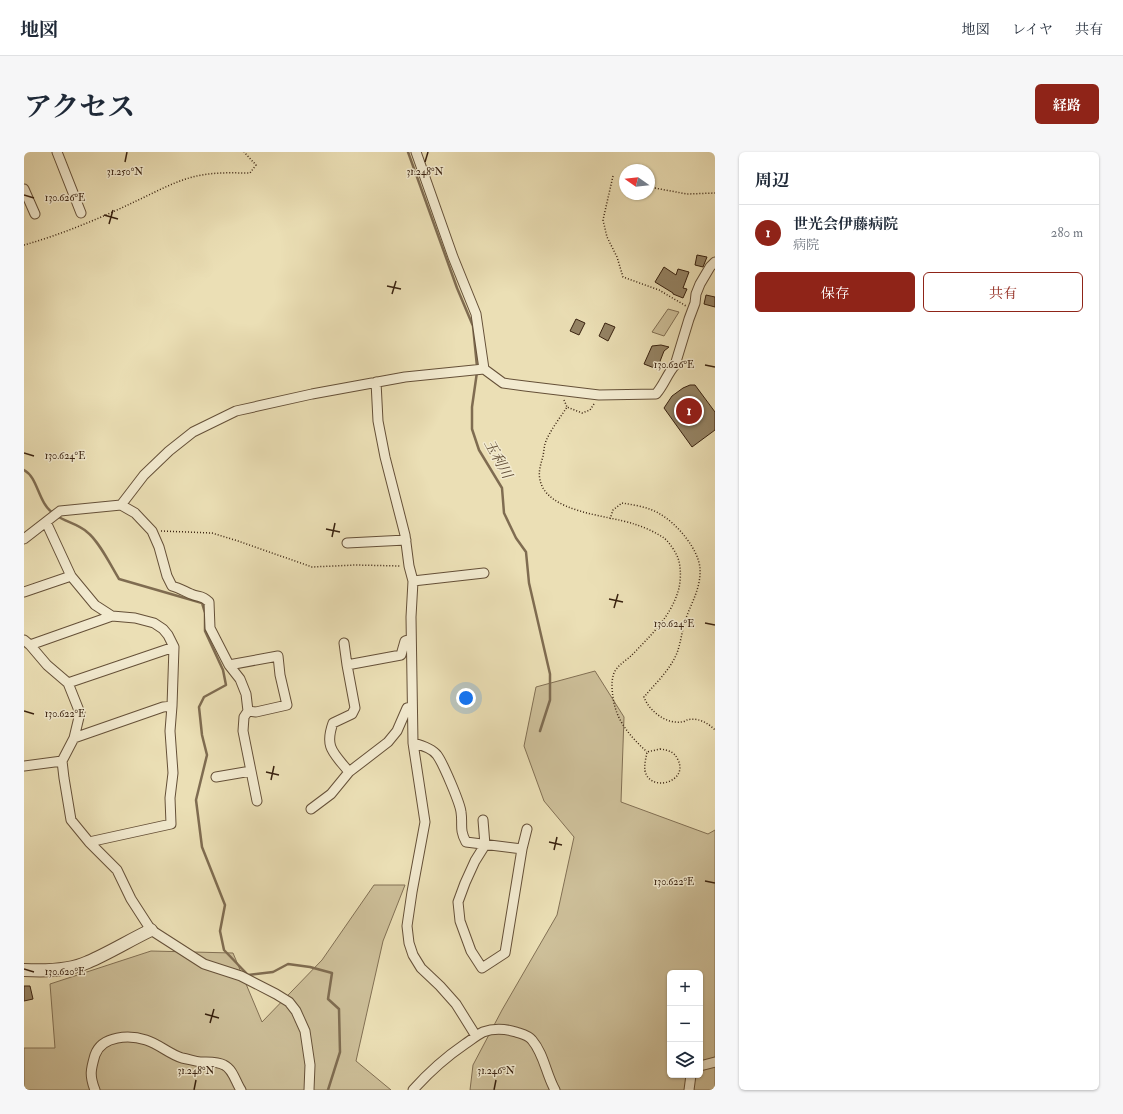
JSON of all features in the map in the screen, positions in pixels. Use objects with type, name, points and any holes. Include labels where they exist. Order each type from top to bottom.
[{"type":"street","points":[[57,152],[81,213]]},
{"type":"street","points":[[416,152],[453,257],[476,314],[484,369]]},
{"type":"street","points":[[24,189],[35,214]]},
{"type":"street","points":[[120,505],[144,475],[169,451],[193,432],[211,423],[236,411],[376,382],[404,377],[484,369],[503,383],[599,395],[656,394],[675,365],[700,284],[710,267],[715,262]]},
{"type":"street","points":[[376,382],[378,421],[385,457],[406,540],[409,566],[413,581],[411,639],[413,743],[425,822],[407,926],[409,943],[420,968],[440,986],[456,1004],[476,1036]]},
{"type":"street","points":[[24,539],[60,511],[120,505],[135,513],[152,531],[159,547],[167,576],[172,586],[186,591],[191,595],[204,597],[209,602],[210,628],[230,665],[240,679],[246,694],[248,711],[244,717],[243,731],[256,801]]},
{"type":"street","points":[[46,522],[71,576],[95,605],[112,616]]},
{"type":"street","points":[[346,543],[406,540]]},
{"type":"street","points":[[413,581],[484,573]]},
{"type":"street","points":[[24,592],[71,576]]},
{"type":"street","points":[[89,842],[171,824],[170,798],[173,773],[170,731],[174,647],[163,629],[154,623],[135,618],[112,616],[27,643],[47,665],[68,684],[80,713],[74,738],[62,761],[71,820],[89,842],[117,870],[131,899],[151,930],[204,964],[241,976],[289,1002],[296,1011],[305,1030],[310,1065],[310,1090]]},
{"type":"street","points":[[347,665],[401,655],[405,641],[411,639]]},
{"type":"street","points":[[344,643],[355,708],[352,714],[333,723],[329,734],[330,749],[349,772]]},
{"type":"street","points":[[68,684],[174,647]]},
{"type":"street","points":[[230,665],[278,656],[280,675],[287,705],[256,712],[248,711]]},
{"type":"street","points":[[74,738],[163,707],[172,706]]},
{"type":"street","points":[[311,809],[331,794],[349,772],[388,742],[397,731],[407,708],[412,707]]},
{"type":"street","points":[[413,743],[424,746],[437,755],[462,812],[462,834],[466,842],[522,849]]},
{"type":"street","points":[[24,766],[62,761]]},
{"type":"street","points":[[216,777],[251,771]]},
{"type":"street","points":[[483,820],[485,845],[475,861],[458,902],[460,921],[471,951],[482,968],[505,953],[522,849],[527,829]]},
{"type":"street","points":[[24,970],[42,971],[63,969],[87,963],[151,930]]},
{"type":"street","points":[[413,1090],[451,1054],[476,1036],[484,1032],[504,1029],[525,1035],[531,1039],[540,1052],[549,1080],[554,1090]]},
{"type":"street","points":[[95,1090],[90,1070],[97,1049],[107,1041],[130,1037],[147,1040],[178,1057],[198,1062],[219,1063],[225,1065],[231,1072],[241,1090]]},
{"type":"street","points":[[703,1065],[715,1062]]},
{"type":"street","points":[[689,1090],[691,1078]]},
{"type":"path","points":[[24,245],[40,241],[115,211],[187,178],[211,174],[250,173],[256,165],[244,152]]},
{"type":"path","points":[[613,176],[603,220],[607,237],[617,257],[623,277],[659,290],[678,302],[693,309]]},
{"type":"path","points":[[655,188],[687,194],[715,193]]},
{"type":"path","points":[[599,395],[590,410],[582,413],[567,407],[546,441],[540,468],[540,480],[544,489],[559,502],[594,516],[633,524],[665,539],[673,549],[678,559],[680,567],[680,582],[673,605],[654,632],[620,665],[614,673],[612,681],[614,707],[618,717],[629,734],[647,752]]},
{"type":"path","points":[[610,519],[613,510],[622,503],[649,509],[668,519],[691,544],[700,567],[696,594],[682,629],[681,643],[676,655],[669,667],[644,698],[654,711],[665,719],[682,722],[688,720],[698,720],[705,722],[715,730]]},
{"type":"path","points":[[152,531],[212,533],[312,567],[356,565],[409,566]]},
{"type":"path","points":[[660,749],[672,752],[680,762],[680,772],[677,777],[666,783],[654,782],[649,778],[645,770],[647,752],[660,749]]},
{"type":"shaded area","points":[[668,309],[679,312],[664,336],[652,332]]},
{"type":"shaded area","points":[[595,671],[624,717],[621,802],[708,834],[715,830],[715,1090],[470,1090],[473,1065],[502,1010],[557,915],[574,837],[544,801],[524,746],[536,687]]},
{"type":"shaded area","points":[[374,885],[405,885],[383,941],[356,1061],[391,1090],[24,1090],[24,1048],[55,1048],[50,984],[151,951],[233,953],[262,1022],[322,960]]},
{"type":"building","points":[[697,255],[707,257],[703,267],[695,265]]},
{"type":"building","points":[[664,267],[676,275],[678,269],[689,272],[683,288],[687,289],[683,298],[673,294],[655,282]]},
{"type":"building","points":[[706,295],[715,297],[715,307],[704,304]]},
{"type":"building","points":[[576,319],[585,323],[579,335],[570,331]]},
{"type":"building","points":[[605,323],[615,327],[608,341],[599,336]]},
{"type":"building","points":[[661,345],[669,347],[664,351],[657,369],[644,364],[652,346]]},
{"type":"building","points":[[690,385],[695,385],[715,412],[715,430],[692,447],[664,408],[672,396]]},
{"type":"building","points":[[24,986],[30,986],[33,999],[24,1001]]},
{"type":"waterway","name":"玉利川","points":[[408,152],[457,288],[473,326],[477,367]]},
{"type":"waterway","name":"玉利川","points":[[477,372],[472,407],[472,429],[479,450],[502,488],[504,513],[516,538],[526,552],[529,583],[550,674],[550,700],[540,731]]},
{"type":"waterway","points":[[24,470],[29,473],[44,503],[53,513]]},
{"type":"waterway","points":[[57,516],[80,527],[91,536],[100,547],[119,579],[202,603],[205,613],[205,631],[223,670],[226,685],[204,697],[199,707],[202,735],[207,755],[196,800],[202,847],[225,905],[220,931],[224,950],[248,975],[273,972],[288,964],[310,967],[332,973],[328,999],[339,1009],[340,1052],[328,1090]]},
{"type":"place","name":"世光会伊藤病院","points":[[689,411]]}]
